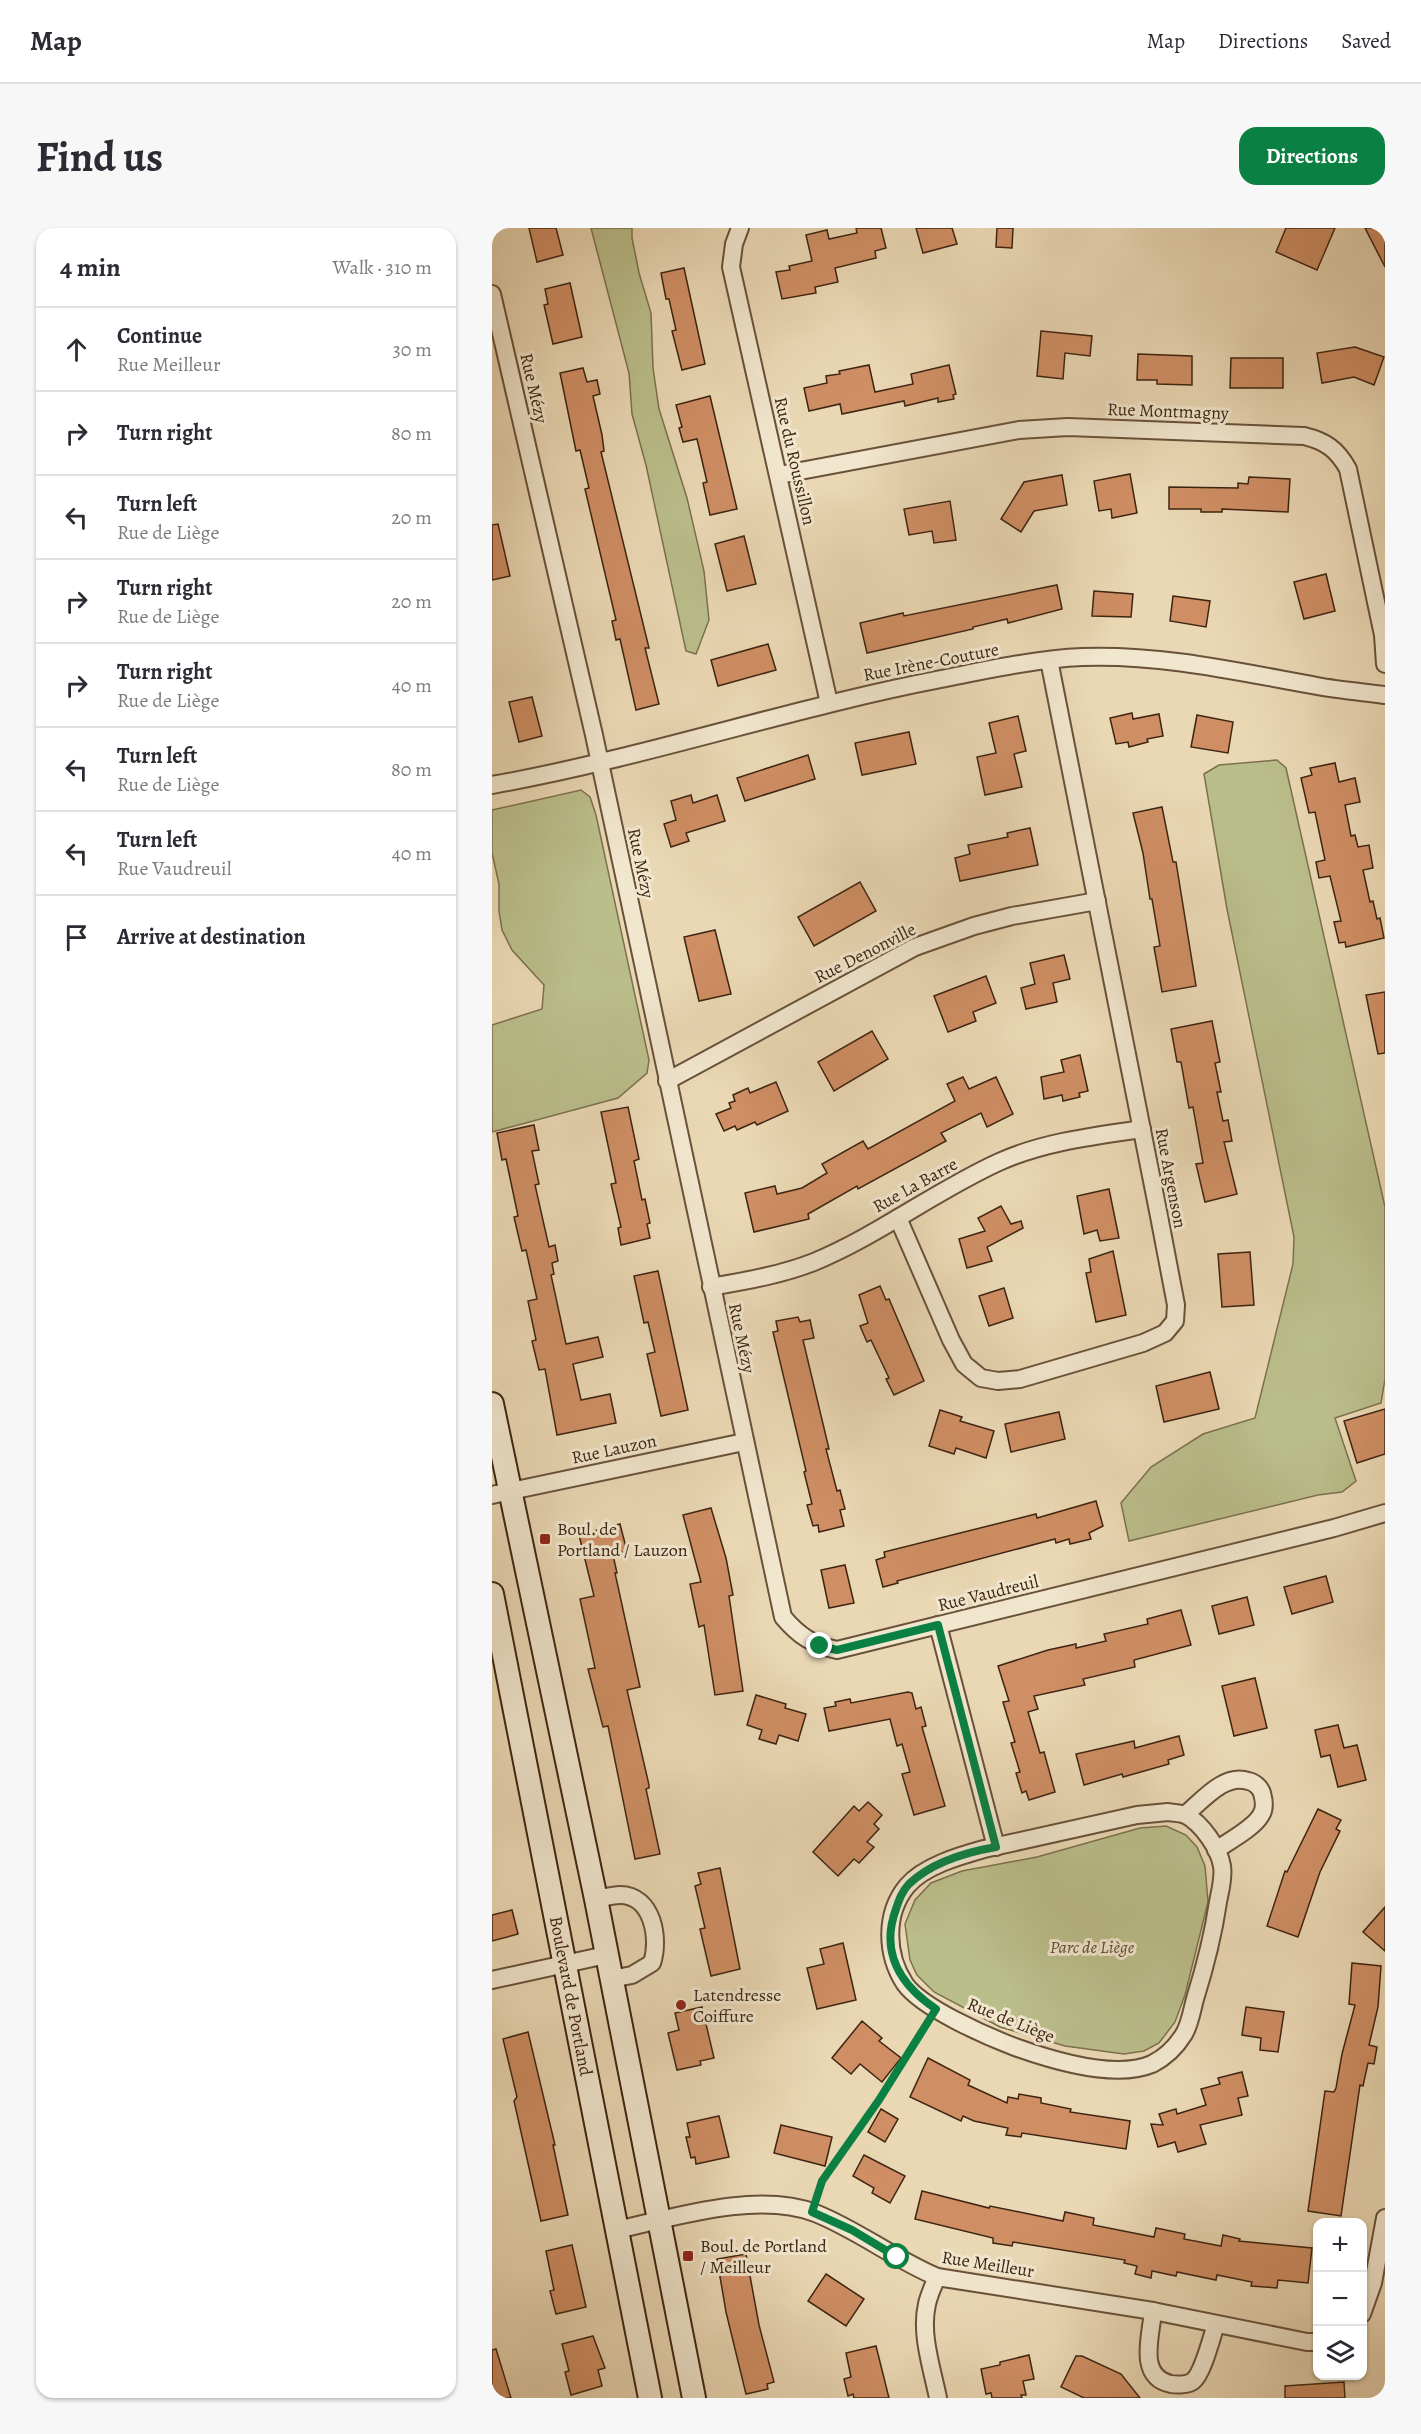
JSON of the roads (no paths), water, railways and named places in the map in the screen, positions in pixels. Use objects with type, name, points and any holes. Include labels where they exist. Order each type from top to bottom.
[{"type":"main road","points":[[492,1404],[501,1493],[596,1899],[694,2398]]},
{"type":"main road","name":"Boulevard de Portland","points":[[492,1593],[650,2398]]},
{"type":"street","name":"Rue du Roussillon","points":[[740,228],[734,244],[731,267],[828,704]]},
{"type":"street","name":"Rue Mézy","points":[[492,294],[600,763],[744,1442]]},
{"type":"street","name":"Rue Montmagny","points":[[778,475],[1007,432],[1068,427],[1304,436],[1319,440],[1332,447],[1348,469],[1383,635],[1385,664]]},
{"type":"street","name":"Rue Irène-Couture","points":[[492,785],[600,763],[906,685],[1049,660],[1079,657],[1148,658],[1385,695]]},
{"type":"street","name":"Rue Argenson","points":[[898,1218],[951,1341],[964,1364],[981,1378],[998,1382],[1020,1379],[1155,1339],[1165,1333],[1175,1320],[1176,1305],[1049,660]]},
{"type":"street","name":"Rue Denonville","points":[[667,1081],[915,947],[993,921],[1097,901]]},
{"type":"street","name":"Rue La Barre","points":[[711,1287],[766,1276],[813,1262],[1022,1152],[1058,1143],[1142,1129]]},
{"type":"street","name":"Rue Lauzon","points":[[501,1493],[744,1442]]},
{"type":"street","name":"Rue Vaudreuil","points":[[744,1442],[777,1599],[783,1617],[794,1631],[820,1646],[837,1650],[1323,1531],[1385,1513]]},
{"type":"street","points":[[938,1625],[996,1847]]},
{"type":"street","points":[[1185,1815],[1219,1786],[1229,1781],[1240,1778],[1253,1782],[1261,1790],[1264,1803],[1262,1814],[1216,1850]]},
{"type":"street","name":"Rue de Liège","points":[[1168,1812],[1185,1815],[1203,1830],[1216,1850],[1222,1866],[1221,1884],[1213,1941],[1186,2031],[1175,2047],[1159,2060],[1132,2070],[1083,2066],[1012,2046],[936,2009],[906,1984],[895,1962],[890,1942],[894,1915],[907,1886],[924,1873],[961,1856],[996,1847],[1137,1815],[1168,1812]]},
{"type":"street","points":[[596,1899],[620,1895],[638,1901],[646,1907],[653,1927],[656,1952],[652,1963],[632,1975],[611,1979]]},
{"type":"street","points":[[492,1980],[606,1955]]},
{"type":"street","name":"Rue Meilleur","points":[[617,2230],[722,2209],[759,2205],[784,2206],[812,2212],[852,2230],[915,2268],[937,2277],[1153,2311],[1313,2342]]},
{"type":"street","points":[[1367,2300],[1373,2283],[1385,2218]]},
{"type":"street","points":[[937,2277],[927,2304],[925,2321],[926,2340],[938,2398]]},
{"type":"street","points":[[1153,2311],[1148,2363],[1152,2373],[1160,2381],[1172,2384],[1182,2385],[1194,2380],[1216,2324]]},
{"type":"place","name":"Boul. de Portland / Lauzon","points":[[545,1539]]},
{"type":"place","name":"Latendresse Coiffure","points":[[681,2005]]},
{"type":"place","name":"Boul. de Portland / Meilleur","points":[[688,2256]]},
{"type":"park label","name":"Parc de Liège","points":[[1092,1947]]}]
